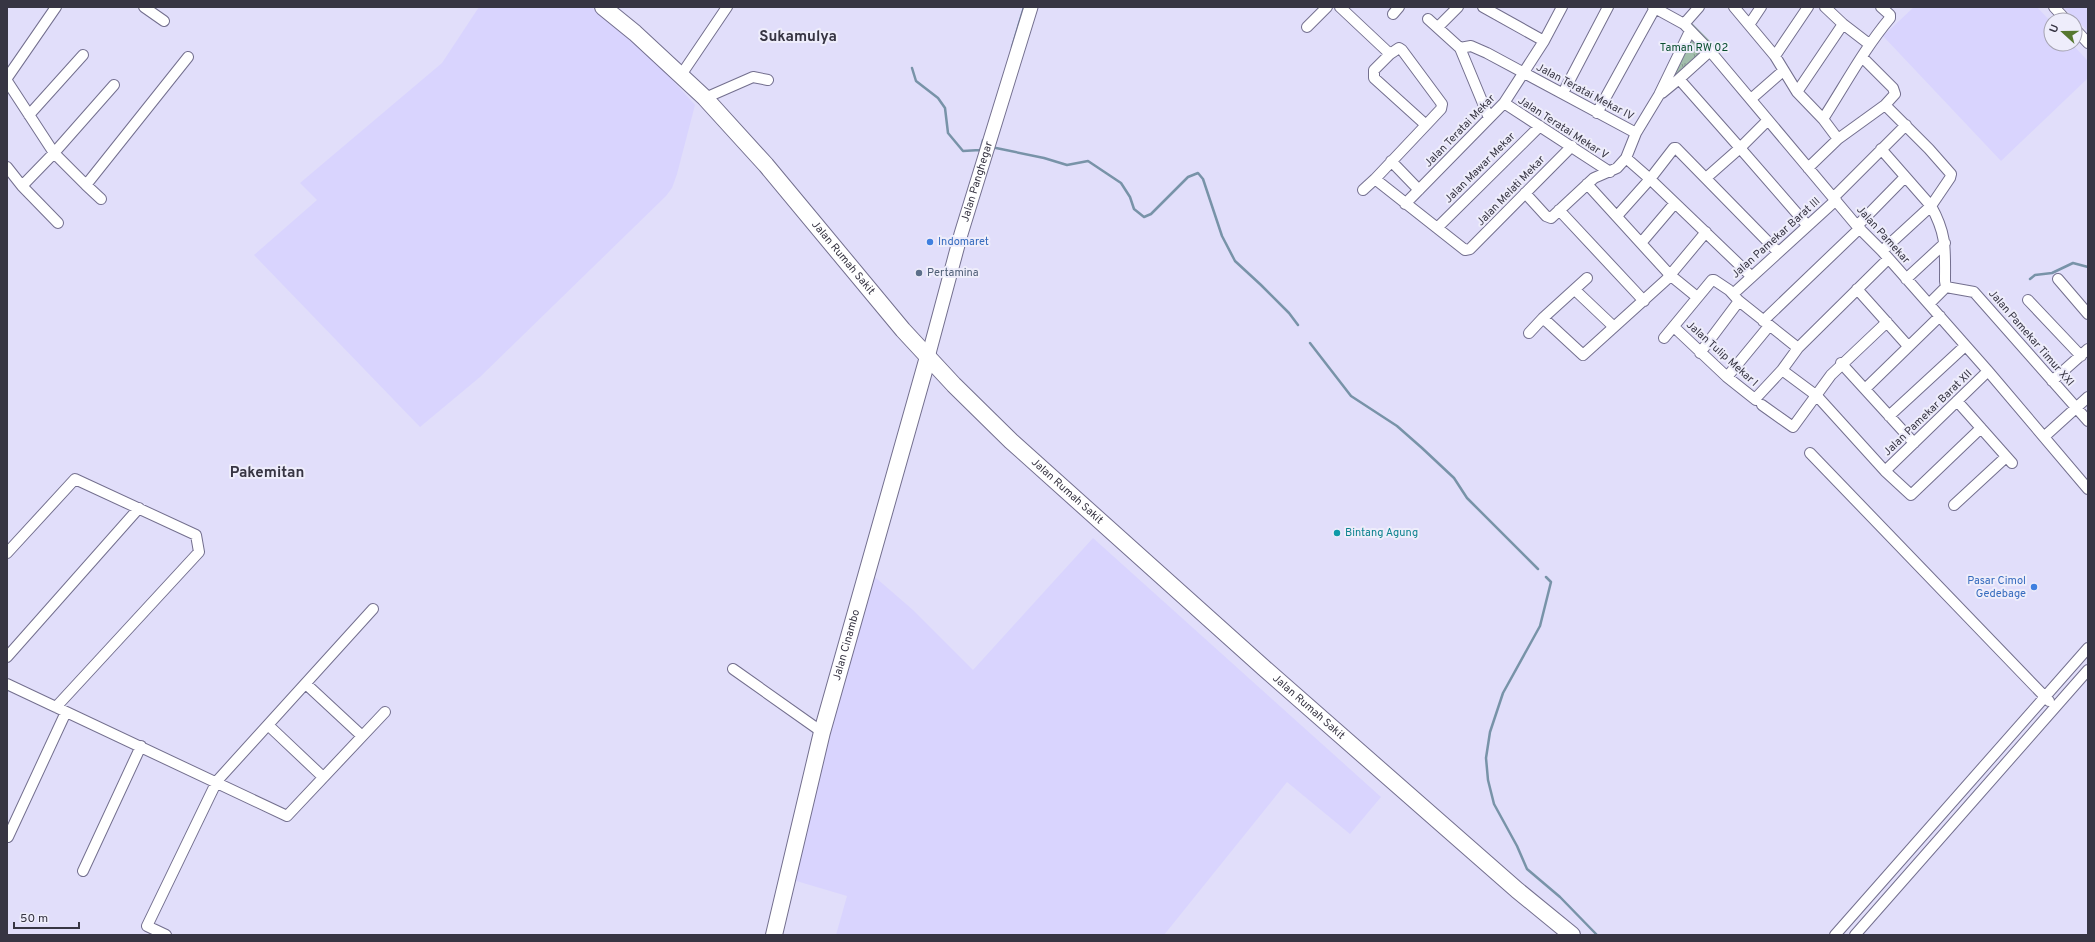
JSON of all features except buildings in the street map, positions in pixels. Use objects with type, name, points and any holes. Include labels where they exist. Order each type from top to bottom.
[{"type":"main road","name":"Jalan Rumah Sakit","points":[[603,7],[705,98],[766,165],[903,330],[992,422],[1052,479],[1264,668],[1517,890],[1572,935]]},
{"type":"main road","name":"Jalan Cinambo","points":[[774,935],[822,732],[928,357]]},
{"type":"street","points":[[56,7],[7,79],[54,153],[101,199]]},
{"type":"street","points":[[144,7],[164,21]]},
{"type":"street","points":[[681,75],[726,7]]},
{"type":"street","name":"Jalan Panghegar","points":[[928,357],[961,234],[1031,7]]},
{"type":"street","points":[[1307,28],[1327,7]]},
{"type":"street","points":[[1340,7],[1390,54]]},
{"type":"street","points":[[1438,27],[1458,7]]},
{"type":"street","points":[[1483,7],[1544,41]]},
{"type":"street","name":"Jalan Teratai Mekar","points":[[1405,204],[1504,103],[1544,41],[1562,7]]},
{"type":"street","points":[[1563,93],[1608,7]]},
{"type":"street","points":[[1597,112],[1654,7]]},
{"type":"street","name":"Jalan Pamekar","points":[[1654,7],[1687,27],[1710,51],[1808,168],[2045,436],[2088,489]]},
{"type":"street","points":[[1525,193],[1548,218],[1560,210],[1587,184],[1602,174],[1617,168],[1626,158],[1636,133],[1659,96],[1687,27],[1699,7]]},
{"type":"street","points":[[1734,7],[1775,56],[1797,92],[1823,119],[1838,139]]},
{"type":"street","points":[[1749,25],[1761,7]]},
{"type":"street","points":[[1775,56],[1808,7]]},
{"type":"street","points":[[1825,7],[1843,24],[1869,44]]},
{"type":"street","points":[[1823,119],[1863,58],[1869,44],[1891,16],[1881,7]]},
{"type":"street","points":[[1428,19],[1460,48],[1489,118]]},
{"type":"street","points":[[1797,92],[1843,24]]},
{"type":"street","name":"Jalan Teratai Mekar IV","points":[[1460,48],[1471,46],[1563,93],[1636,133]]},
{"type":"street","points":[[1363,190],[1375,179],[1391,161],[1426,125],[1441,109],[1441,100],[1402,50],[1398,48],[1374,70],[1374,78],[1426,125]]},
{"type":"street","points":[[1659,96],[1710,51]]},
{"type":"street","points":[[29,115],[83,55]]},
{"type":"street","points":[[86,184],[188,57]]},
{"type":"street","points":[[1808,168],[1838,139],[1893,98],[1895,92],[1863,58]]},
{"type":"street","points":[[1751,99],[1783,71]]},
{"type":"street","points":[[705,98],[753,77],[768,80]]},
{"type":"street","points":[[1679,79],[1807,226]]},
{"type":"street","points":[[22,186],[54,153],[114,85]]},
{"type":"street","name":"Jalan Teratai Mekar V","points":[[1504,103],[1610,172]]},
{"type":"street","points":[[1758,401],[1798,348],[1857,289],[1885,255],[1931,206],[1950,178],[1950,174],[1906,125],[1885,105]]},
{"type":"street","points":[[1706,178],[1740,148],[1768,120]]},
{"type":"street","name":"Jalan Pamekar Barat III","points":[[1700,353],[1751,276],[1835,199],[1906,125]]},
{"type":"street","name":"Jalan Mawar Mekar","points":[[1437,228],[1540,126]]},
{"type":"street","name":"Jalan Melati Mekar","points":[[1437,228],[1465,250],[1470,249],[1572,146]]},
{"type":"street","points":[[1618,216],[1674,148],[1678,148],[1778,252]]},
{"type":"street","points":[[1882,149],[1931,206],[1940,222],[1945,243],[1946,287],[1929,304]]},
{"type":"street","points":[[1626,158],[1650,179],[1751,276]]},
{"type":"street","points":[[1391,161],[1419,190]]},
{"type":"street","points":[[7,167],[22,186],[58,223]]},
{"type":"street","points":[[1727,377],[1766,323],[1906,177]]},
{"type":"street","points":[[1375,179],[1437,228]]},
{"type":"street","points":[[1587,184],[1618,216],[1670,275],[1697,297]]},
{"type":"street","points":[[1641,243],[1675,203]]},
{"type":"street","points":[[1560,210],[1644,301]]},
{"type":"street","points":[[1544,318],[1583,355],[1644,301],[1670,275],[1706,232]]},
{"type":"street","points":[[1906,279],[1945,243]]},
{"type":"street","points":[[1529,333],[1587,278]]},
{"type":"street","points":[[2058,279],[2088,314]]},
{"type":"street","points":[[1664,338],[1697,297],[1712,280],[1714,280],[1798,348]]},
{"type":"street","name":"Jalan Pamekar Timur XXI","points":[[1946,287],[1974,292],[2088,421]]},
{"type":"street","points":[[1857,289],[1908,346]]},
{"type":"street","points":[[1575,290],[1614,327]]},
{"type":"street","points":[[2028,300],[2084,352],[2052,381]]},
{"type":"street","points":[[1865,389],[1940,316]]},
{"type":"street","points":[[1817,396],[1841,363],[1887,322]]},
{"type":"street","name":"Jalan Tulip Mekar I","points":[[1674,327],[1727,377],[1792,428],[1817,396]]},
{"type":"street","points":[[1889,416],[1965,346]]},
{"type":"street","points":[[1841,363],[1914,443]]},
{"type":"street","points":[[1782,370],[1817,396],[1885,472],[1911,495],[1981,428]]},
{"type":"street","name":"Jalan Pamekar Barat XII","points":[[1885,472],[1988,371]]},
{"type":"street","points":[[2045,436],[2088,397]]},
{"type":"street","points":[[1954,505],[2009,460],[1957,401]]},
{"type":"street","points":[[1810,453],[2055,707]]},
{"type":"street","points":[[7,553],[75,479],[196,534],[199,552],[56,707]]},
{"type":"street","points":[[7,657],[139,508]]},
{"type":"street","points":[[166,935],[147,926],[217,781],[373,609]]},
{"type":"street","points":[[1835,935],[2088,648]]},
{"type":"street","points":[[733,669],[822,732]]},
{"type":"street","points":[[1855,935],[2088,670]]},
{"type":"street","points":[[7,684],[217,781],[287,816],[385,712]]},
{"type":"street","points":[[306,684],[362,736]]},
{"type":"street","points":[[8,837],[66,712]]},
{"type":"street","points":[[268,725],[323,777]]},
{"type":"street","points":[[83,871],[141,746]]},
{"type":"shaded area","points":[[479,7],[591,7],[613,24],[665,72],[695,105],[677,174],[672,188],[666,196],[480,377],[420,427],[254,255],[317,200],[300,183],[442,63]]},
{"type":"shaded area","points":[[1914,7],[2037,7],[2043,13],[2043,52],[2080,52],[2088,61],[2088,78],[2001,161],[1883,36]]},
{"type":"shaded area","points":[[2063,7],[2088,7],[2088,31],[2083,26],[2083,12],[2068,12]]},
{"type":"shaded area","points":[[1093,538],[1381,797],[1350,834],[1287,782],[1164,935],[836,935],[847,896],[793,880],[868,571],[913,610],[973,670]]},
{"type":"green space","name":"Taman RW 02","points":[[1690,21],[1718,49],[1662,99]]},
{"type":"waterway","points":[[1012,47],[1024,7]]},
{"type":"waterway","points":[[912,68],[916,81],[938,98],[945,108],[948,133],[963,151],[980,150]]},
{"type":"waterway","points":[[980,151],[983,140]]},
{"type":"waterway","points":[[996,148],[1044,158],[1067,165],[1088,161],[1121,183],[1130,197],[1134,209],[1144,217],[1151,214],[1188,177],[1198,173],[1203,179],[1222,236],[1235,261],[1289,313],[1298,325]]},
{"type":"waterway","points":[[2030,279],[2035,275],[2052,273],[2073,263],[2088,267]]},
{"type":"waterway","points":[[1310,343],[1351,396],[1397,426],[1422,448],[1454,478],[1467,498],[1538,569]]},
{"type":"waterway","points":[[1546,577],[1551,582],[1540,626],[1503,693],[1490,732],[1486,758],[1488,780],[1494,804],[1517,846],[1527,869],[1560,897],[1597,935]]},
{"type":"place","name":"Indomaret","points":[[930,242]]},
{"type":"place","name":"Pertamina","points":[[919,273]]},
{"type":"place","name":"Bintang Agung","points":[[1337,533]]},
{"type":"place","name":"Pasar Cimol Gedebage","points":[[2034,587]]},
{"type":"district","name":"Sukamulya","points":[[798,37]]},
{"type":"district","name":"Pakemitan","points":[[267,473]]}]
